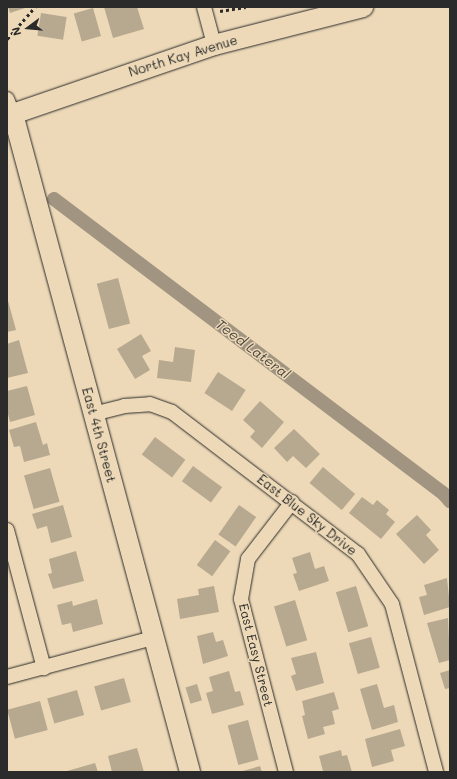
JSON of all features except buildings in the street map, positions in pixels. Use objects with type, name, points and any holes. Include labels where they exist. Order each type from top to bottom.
[{"type":"street","points":[[204,7],[214,45]]},
{"type":"street","name":"North Kay Avenue","points":[[9,110],[214,45],[363,7]]},
{"type":"street","name":"East 4th Street","points":[[9,110],[190,772]]},
{"type":"street","name":"East Blue Sky Drive","points":[[93,414],[124,406],[150,404],[172,412],[292,502],[358,554],[392,604],[436,772]]},
{"type":"street","name":"East Easy Street","points":[[286,772],[241,600],[248,559],[292,502]]},
{"type":"street","points":[[7,530],[44,668]]},
{"type":"street","points":[[7,678],[153,638]]},
{"type":"path","points":[[7,39],[35,7]]},
{"type":"path","points":[[220,11],[246,7]]},
{"type":"waterway","name":"Teed Lateral","points":[[54,199],[443,493],[450,501]]}]
